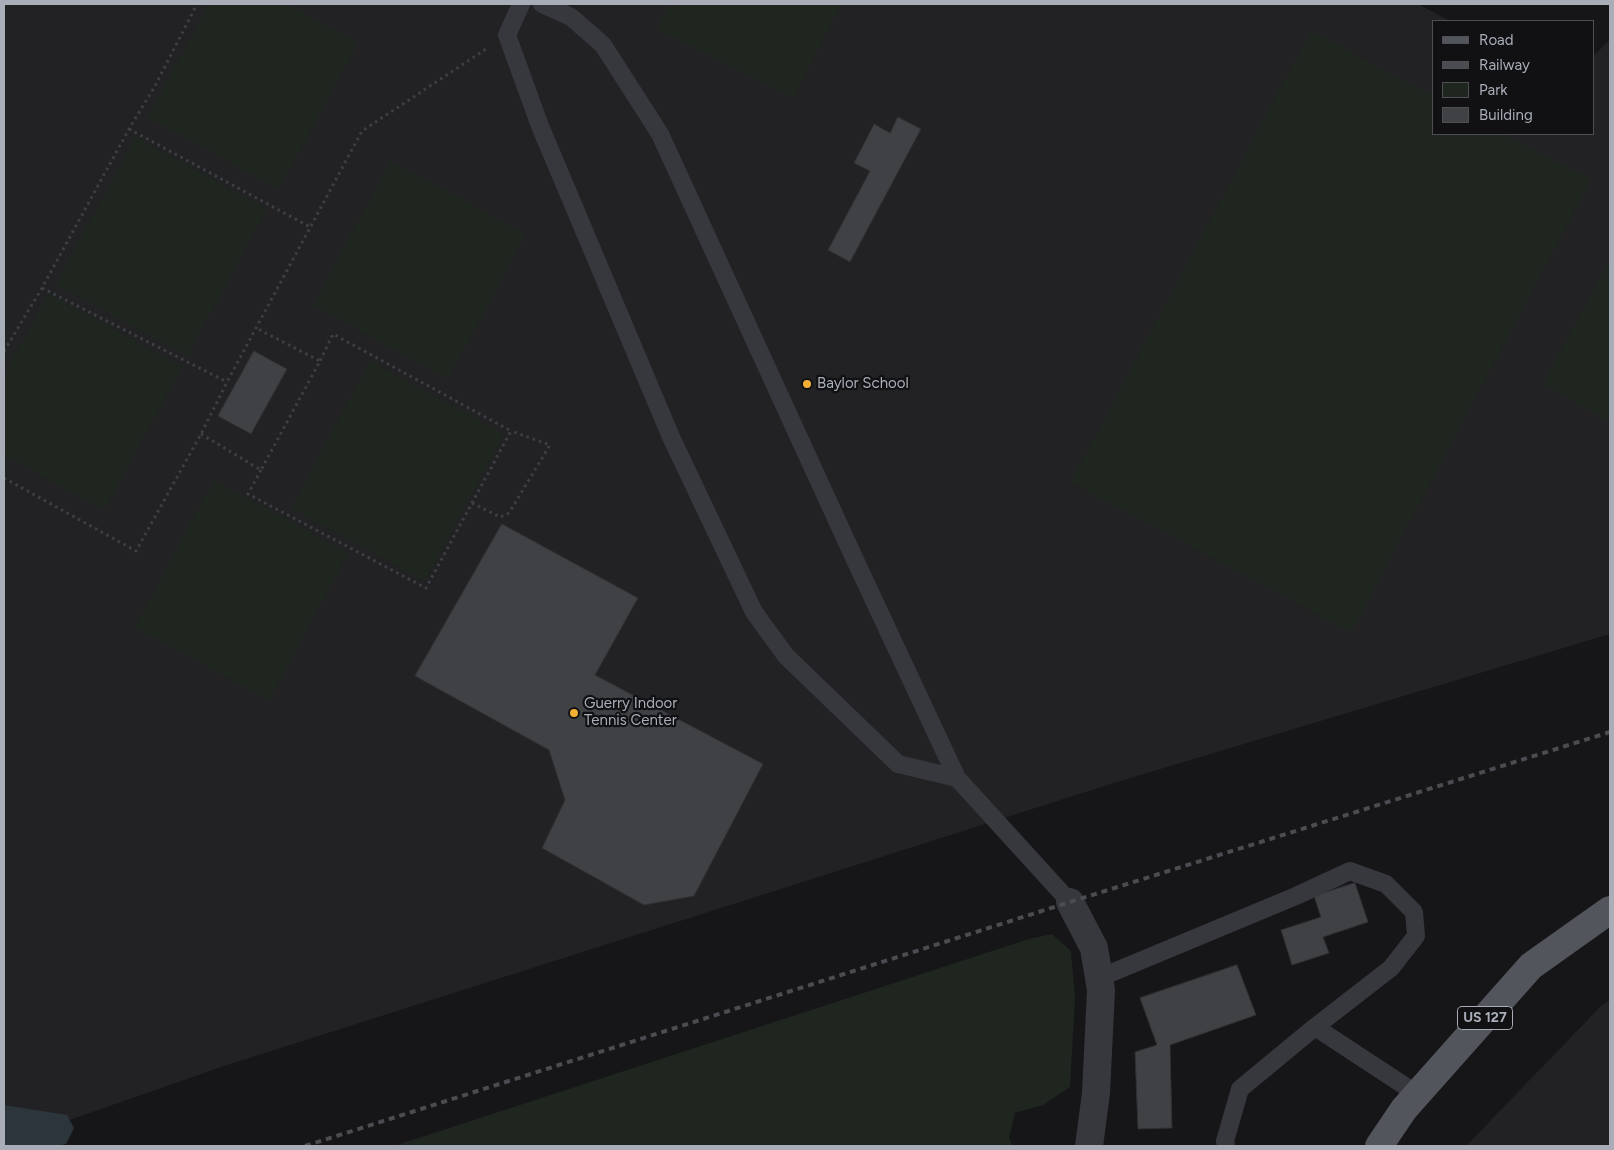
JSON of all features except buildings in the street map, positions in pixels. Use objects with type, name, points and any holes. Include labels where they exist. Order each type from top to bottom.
[{"type":"main road","name":"US 127","points":[[1379,1146],[1404,1109],[1531,966],[1610,910]]},
{"type":"street","points":[[1070,902],[1094,948],[1100,990],[1096,1094],[1089,1146]]},
{"type":"lane","points":[[521,4],[507,35],[540,126],[671,437],[754,612],[786,656],[898,764],[957,778]]},
{"type":"lane","points":[[542,4],[570,17],[603,45],[660,134],[957,778],[1070,902]]},
{"type":"lane","points":[[1099,978],[1350,872],[1386,884],[1414,912],[1416,936],[1391,968],[1240,1089],[1225,1141],[1226,1146]]},
{"type":"lane","points":[[1315,1027],[1418,1094]]},
{"type":"path","points":[[4,351],[42,288],[129,129],[155,86],[197,4]]},
{"type":"path","points":[[4,478],[136,550],[201,434],[227,382],[362,132],[507,35]]},
{"type":"path","points":[[129,129],[310,227]]},
{"type":"path","points":[[42,288],[227,382]]},
{"type":"path","points":[[256,328],[320,361]]},
{"type":"path","points":[[472,503],[500,517],[509,514],[550,445],[511,431],[333,334],[248,494],[426,588],[472,503],[511,431]]},
{"type":"path","points":[[201,434],[261,470]]},
{"type":"shaded area","name":"Baylor School","points":[[4,4],[1418,4],[1448,20],[1432,20],[1432,135],[1594,135],[1594,55],[1610,40],[1610,634],[1114,783],[224,1066],[4,1143]]},
{"type":"shaded area","points":[[1610,1000],[1610,1146],[1466,1146],[1600,1007]]},
{"type":"shaded area","points":[[4,1105],[67,1115],[74,1128],[66,1144],[57,1146],[4,1146]]},
{"type":"green space","points":[[209,4],[288,4],[358,43],[279,189],[148,117]]},
{"type":"green space","points":[[670,4],[841,4],[793,99],[657,28]]},
{"type":"green space","points":[[1311,31],[1432,95],[1432,135],[1505,135],[1591,180],[1351,632],[1071,482]]},
{"type":"green space","points":[[136,137],[267,209],[187,356],[56,284]]},
{"type":"green space","points":[[391,161],[526,234],[448,379],[313,305]]},
{"type":"green space","points":[[1610,258],[1610,421],[1543,385]]},
{"type":"green space","points":[[49,293],[182,367],[104,510],[4,455],[4,375]]},
{"type":"green space","points":[[370,361],[504,434],[425,581],[291,508]]},
{"type":"green space","points":[[214,480],[348,553],[269,700],[135,627]]},
{"type":"green space","points":[[1052,934],[1071,951],[1075,997],[1070,1087],[1043,1105],[1015,1113],[1009,1138],[1013,1146],[394,1146],[1029,939]]},
{"type":"railway","points":[[305,1146],[1610,732]]},
{"type":"place","name":"Baylor School","points":[[807,384]]},
{"type":"place","name":"Guerry Indoor Tennis Center","points":[[574,713]]}]
